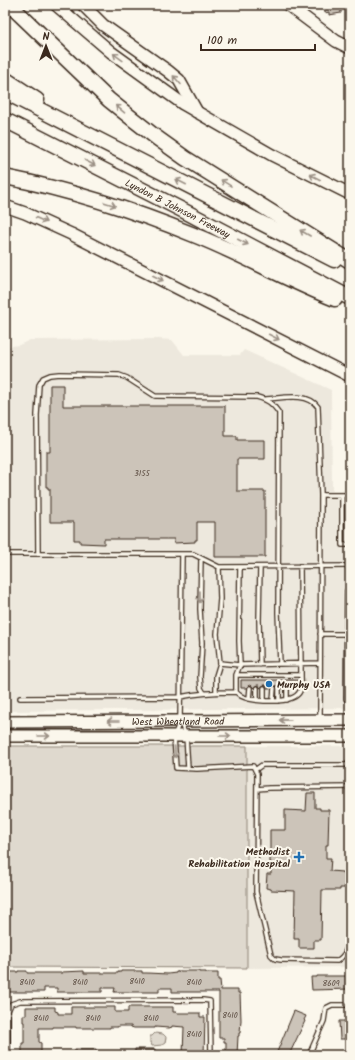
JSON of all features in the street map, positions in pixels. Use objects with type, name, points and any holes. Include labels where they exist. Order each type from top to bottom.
[{"type":"highway","points":[[10,5],[109,100],[157,138],[192,162],[350,261]]},
{"type":"highway","points":[[5,78],[80,130]]},
{"type":"highway","points":[[5,92],[350,268]]},
{"type":"highway","name":"Lyndon B Johnson Freeway","points":[[5,120],[350,298]]},
{"type":"highway","points":[[5,126],[69,153]]},
{"type":"highway","points":[[5,177],[67,191],[151,218],[196,236],[309,289],[350,305]]},
{"type":"main road","points":[[56,5],[111,52],[184,104],[272,155],[350,194]]},
{"type":"main road","points":[[83,5],[103,25],[168,70],[178,80],[198,112]]},
{"type":"main road","points":[[288,5],[336,41],[350,48]]},
{"type":"main road","points":[[5,206],[25,213],[71,234],[350,376]]},
{"type":"main road","name":"West Wheatland Road","points":[[5,722],[350,720]]},
{"type":"main road","name":"West Wheatland Road","points":[[5,736],[350,736]]},
{"type":"lane","points":[[38,554],[38,415],[39,385],[43,378],[50,375],[119,375],[127,378],[155,396],[257,397],[266,399],[292,396],[311,400],[318,407],[321,495],[320,720]]},
{"type":"lane","points":[[266,399],[279,413],[278,566],[280,664]]},
{"type":"lane","points":[[321,495],[350,495]]},
{"type":"lane","points":[[342,495],[342,545],[350,545]]},
{"type":"lane","points":[[5,554],[193,554],[219,567],[350,566]]},
{"type":"lane","points":[[182,554],[180,721],[186,736],[188,768]]},
{"type":"lane","points":[[201,558],[200,608],[202,642],[200,678],[201,688],[204,693]]},
{"type":"lane","points":[[260,566],[260,665]]},
{"type":"lane","points":[[20,698],[180,697],[204,693],[236,692],[249,699],[273,701],[287,700],[295,696],[301,689],[300,566]]},
{"type":"lane","points":[[216,692],[216,676],[220,663],[218,634],[220,599],[219,567]]},
{"type":"lane","points":[[236,692],[236,675],[240,665],[240,567]]},
{"type":"lane","points":[[350,584],[347,591],[348,634],[346,700],[350,702]]},
{"type":"lane","points":[[320,634],[348,634]]},
{"type":"lane","points":[[220,663],[240,665],[320,663]]},
{"type":"lane","points":[[236,675],[250,678],[274,678],[279,675],[301,675]]},
{"type":"lane","points":[[279,675],[279,680]]},
{"type":"lane","points":[[288,675],[288,680]]},
{"type":"lane","points":[[249,699],[250,688]]},
{"type":"lane","points":[[257,688],[257,700]]},
{"type":"lane","points":[[264,688],[264,700]]},
{"type":"lane","points":[[273,701],[274,688]]},
{"type":"lane","points":[[279,688],[279,701]]},
{"type":"lane","points":[[287,688],[287,700]]},
{"type":"lane","points":[[180,721],[174,736],[176,768],[197,769],[253,766],[257,774],[256,892],[271,955],[275,959],[281,960],[337,961],[343,957],[350,940]]},
{"type":"lane","points":[[255,770],[262,766],[345,766],[350,763]]},
{"type":"lane","points":[[257,789],[350,787]]},
{"type":"lane","points":[[8,1055],[8,1011],[11,1004],[20,1001],[203,1000],[210,1001],[211,1055]]},
{"type":"lane","points":[[309,1055],[324,1021],[326,1008],[332,1005],[350,1005]]},
{"type":"shaded area","points":[[30,340],[172,340],[184,355],[240,355],[244,350],[331,390],[332,490],[350,490],[350,708],[5,711],[5,347],[19,345]]},
{"type":"shaded area","points":[[5,746],[247,746],[247,968],[5,967]]},
{"type":"shaded area","name":"Methodist Rehabilitation Hospital","points":[[247,746],[350,746],[350,967],[247,968]]},
{"type":"shaded area","points":[[155,1033],[163,1034],[166,1037],[165,1043],[162,1045],[152,1046],[150,1043],[150,1036]]},
{"type":"building","points":[[350,5],[350,9],[341,10],[341,13],[329,15],[329,12],[325,13],[324,6]]},
{"type":"building","points":[[50,385],[63,385],[63,406],[225,406],[225,436],[237,436],[237,440],[265,440],[265,459],[237,459],[237,491],[265,491],[265,557],[215,557],[215,522],[197,522],[197,540],[195,540],[195,542],[174,543],[174,539],[104,539],[104,544],[80,543],[80,540],[74,540],[74,522],[50,522],[50,489],[46,487],[46,452],[50,452]]},
{"type":"building","name":"Murphy USA","points":[[241,680],[298,680],[298,688],[290,688],[289,685],[287,685],[282,688],[280,685],[274,685],[271,688],[267,688],[266,685],[264,685],[260,688],[259,685],[257,685],[253,688],[250,685],[247,688],[241,688]]},
{"type":"building","points":[[307,793],[315,793],[315,808],[320,808],[320,810],[329,810],[326,858],[331,858],[330,871],[345,873],[345,888],[340,888],[340,890],[322,890],[321,940],[314,940],[314,948],[299,948],[299,939],[294,939],[295,891],[271,890],[266,888],[267,874],[271,874],[270,830],[285,830],[285,810],[306,811]]},
{"type":"building","points":[[27,971],[27,973],[62,973],[84,971],[84,973],[118,973],[121,971],[142,971],[142,973],[168,974],[176,973],[178,971],[199,971],[206,973],[218,973],[218,980],[220,980],[221,990],[238,990],[238,993],[240,993],[241,1020],[237,1055],[226,1055],[226,1042],[224,1042],[224,1038],[219,1038],[219,992],[172,992],[172,988],[159,988],[159,992],[114,992],[115,988],[102,988],[102,992],[57,992],[57,988],[44,988],[44,992],[5,992],[5,972]]},
{"type":"building","points":[[311,977],[350,977],[350,989],[312,990]]},
{"type":"building","points":[[26,1007],[55,1007],[55,1011],[58,1012],[58,1014],[71,1014],[71,1007],[115,1007],[115,1012],[128,1012],[128,1007],[173,1007],[173,1012],[176,1013],[200,1013],[200,1017],[205,1017],[204,1055],[183,1055],[184,1027],[172,1026],[169,1028],[134,1028],[131,1026],[118,1026],[110,1028],[39,1028],[41,1055],[22,1055],[22,1043],[24,1043],[23,1015],[26,1015]]},
{"type":"building","points":[[294,1011],[306,1016],[305,1021],[289,1055],[282,1055],[277,1052]]},
{"type":"building","points":[[339,1021],[347,1021],[347,1023],[350,1023],[350,1036],[348,1036],[348,1039],[340,1039]]},
{"type":"building","points":[[75,1049],[96,1049],[96,1055],[75,1055]]},
{"type":"building","points":[[135,1049],[155,1049],[155,1055],[135,1055]]},
{"type":"place","name":"Murphy USA","points":[[269,684]]},
{"type":"place","name":"Methodist Rehabilitation Hospital","points":[[299,857]]}]
